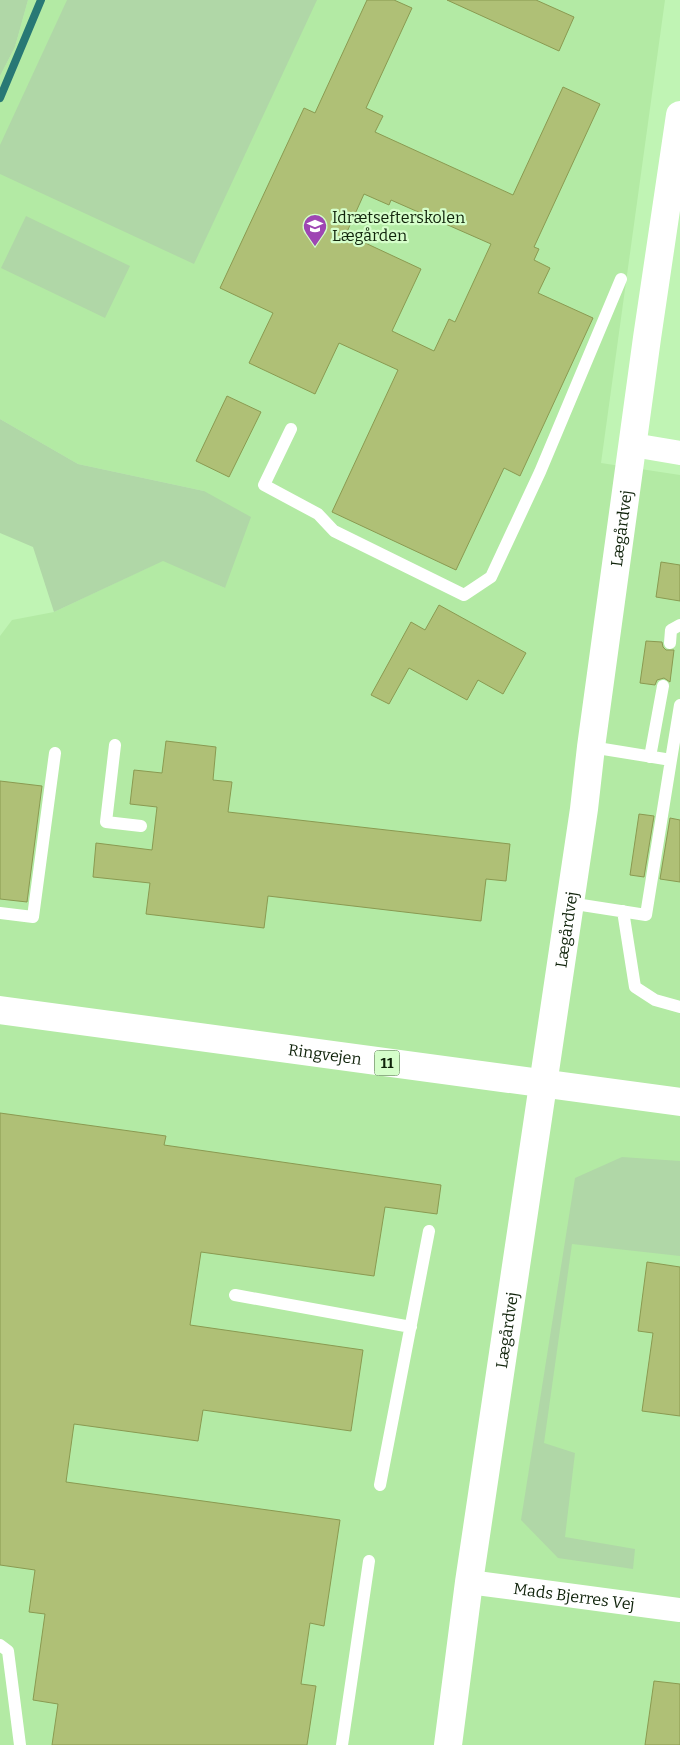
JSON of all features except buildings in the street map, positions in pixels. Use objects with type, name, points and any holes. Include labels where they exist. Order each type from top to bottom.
[{"type":"street","name":"Lægårdvej","points":[[448,1745],[469,1582],[584,809],[591,747],[680,115]]},
{"type":"street","points":[[633,445],[680,453]]},
{"type":"street","name":"Ringvejen","points":[[0,1010],[680,1102]]},
{"type":"street","name":"Mads Bjerres Vej","points":[[469,1582],[680,1610]]},
{"type":"lane","points":[[291,429],[264,485],[318,514],[334,531],[464,594],[491,578],[540,472],[621,279]]},
{"type":"lane","points":[[670,643],[671,630],[680,625]]},
{"type":"lane","points":[[650,757],[663,686]]},
{"type":"lane","points":[[569,903],[646,915],[680,705]]},
{"type":"lane","points":[[115,745],[106,822],[141,826]]},
{"type":"lane","points":[[591,747],[671,760]]},
{"type":"lane","points":[[0,913],[33,917],[55,753]]},
{"type":"lane","points":[[623,911],[636,987],[655,1000],[680,1007]]},
{"type":"lane","points":[[380,1484],[428,1231]]},
{"type":"lane","points":[[236,1296],[411,1327]]},
{"type":"lane","points":[[342,1745],[369,1561]]},
{"type":"lane","points":[[0,1645],[8,1651],[20,1745]]},
{"type":"shaded area","points":[[0,0],[28,0],[15,47],[0,76]]},
{"type":"shaded area","points":[[28,0],[665,0],[601,463],[680,475],[680,1745],[0,1745],[0,636],[12,620],[54,612],[164,560],[225,588],[204,491],[78,464],[0,419],[0,76],[15,47]]},
{"type":"shaded area","points":[[67,0],[317,0],[194,264],[0,174],[0,145]]},
{"type":"shaded area","points":[[26,216],[130,266],[105,318],[1,268]]},
{"type":"shaded area","points":[[0,419],[78,464],[204,491],[251,517],[225,588],[163,561],[54,612],[33,547],[0,533]]},
{"type":"shaded area","points":[[622,1157],[680,1161],[680,1256],[572,1244],[544,1443],[575,1453],[565,1537],[635,1549],[633,1569],[558,1558],[521,1520],[575,1178]]},
{"type":"waterway","points":[[0,98],[41,0]]},
{"type":"place","name":"Idrætsefterskolen Lægården","points":[[315,247]]}]
